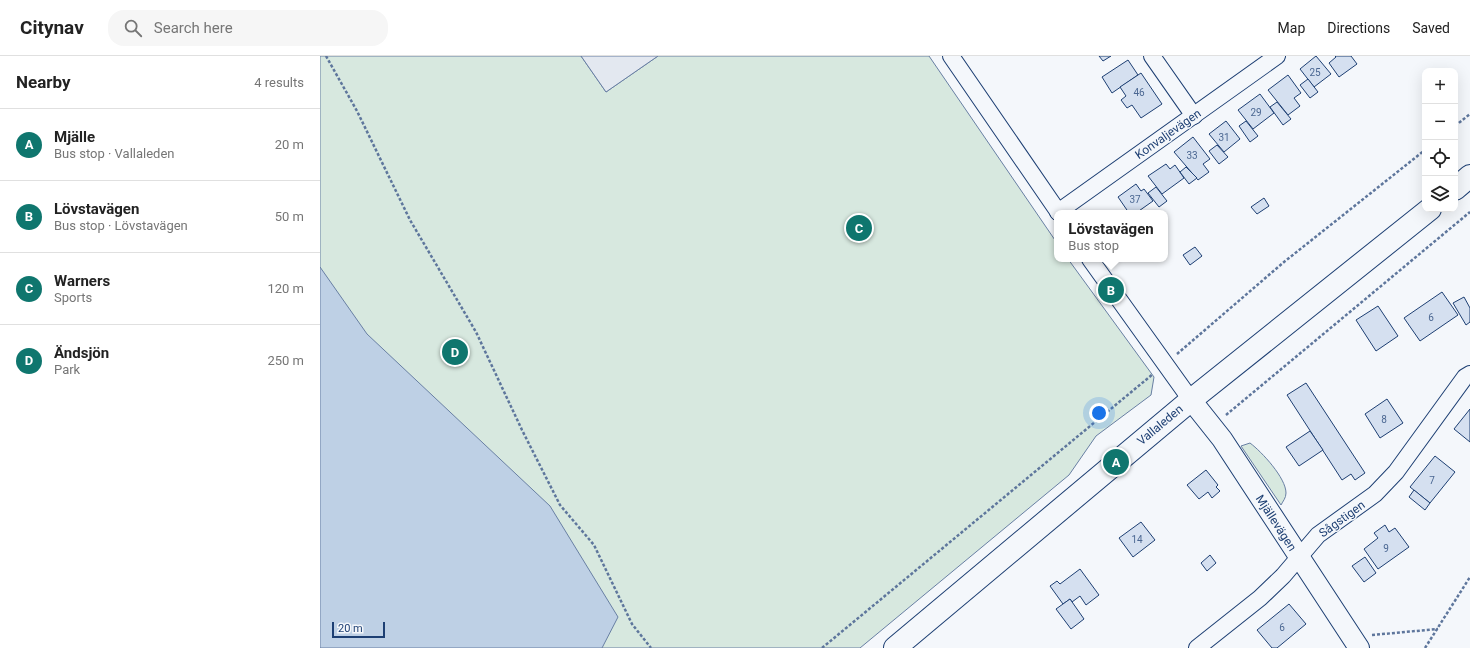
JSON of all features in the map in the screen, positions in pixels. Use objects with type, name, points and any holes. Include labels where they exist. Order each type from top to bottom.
[{"type":"main road","points":[[1458,186],[1470,176]]},
{"type":"main road","name":"Vallaleden","points":[[895,648],[1191,400],[1426,212]]},
{"type":"street","points":[[950,56],[1056,210]]},
{"type":"street","points":[[1152,56],[1194,116]]},
{"type":"street","name":"Konvaljevägen","points":[[1062,210],[1277,56]]},
{"type":"street","points":[[1092,262],[1166,363],[1191,400]]},
{"type":"street","name":"Sågstigen","points":[[1197,648],[1260,598],[1283,576],[1298,556],[1318,535],[1376,494],[1396,472],[1466,377],[1470,374]]},
{"type":"street","name":"Mjällevägen","points":[[1191,400],[1212,426],[1356,643]]},
{"type":"path","points":[[326,56],[357,111],[410,220],[476,332],[522,430],[560,505],[594,545],[632,624],[651,648]]},
{"type":"path","points":[[1458,124],[1470,114]]},
{"type":"path","points":[[822,648],[1166,363],[1284,262],[1422,152]]},
{"type":"path","points":[[1212,426],[1470,212]]},
{"type":"path","points":[[1425,648],[1470,576]]},
{"type":"path","points":[[1356,643],[1438,629]]},
{"type":"shaded area","points":[[320,56],[581,56],[606,92],[658,56],[929,56],[1054,239],[1054,262],[1070,262],[1154,377],[1151,395],[1096,436],[1069,475],[860,648],[320,648]]},
{"type":"shaded area","points":[[581,56],[658,56],[606,92]]},
{"type":"shaded area","points":[[1250,443],[1261,452],[1282,480],[1286,493],[1281,505],[1241,446]]},
{"type":"water","points":[[320,267],[367,334],[550,506],[618,617],[602,648],[320,648]]},
{"type":"building","points":[[1099,56],[1111,56],[1103,61]]},
{"type":"building","points":[[1316,56],[1331,74],[1314,87],[1300,69]]},
{"type":"building","points":[[1335,56],[1351,56],[1357,64],[1339,77],[1329,63],[1336,57]]},
{"type":"building","points":[[1128,60],[1138,75],[1112,93],[1102,77]]},
{"type":"building","points":[[1141,73],[1162,104],[1141,118],[1132,105],[1127,108],[1121,100],[1126,96],[1120,87]]},
{"type":"building","points":[[1288,75],[1301,93],[1294,98],[1300,106],[1288,115],[1268,90]]},
{"type":"building","points":[[1308,79],[1318,92],[1310,98],[1300,85]]},
{"type":"building","points":[[1260,94],[1274,113],[1253,129],[1238,110]]},
{"type":"building","points":[[1277,102],[1291,119],[1283,125],[1270,107]]},
{"type":"building","points":[[1226,121],[1240,139],[1224,152],[1209,134]]},
{"type":"building","points":[[1246,121],[1258,136],[1250,142],[1239,126]]},
{"type":"building","points":[[1193,137],[1210,159],[1203,164],[1209,172],[1198,180],[1174,152]]},
{"type":"building","points":[[1217,145],[1228,157],[1219,164],[1209,151]]},
{"type":"building","points":[[1166,164],[1170,169],[1175,165],[1184,178],[1162,194],[1148,176]]},
{"type":"building","points":[[1186,167],[1197,178],[1189,184],[1180,172]]},
{"type":"building","points":[[1136,184],[1141,191],[1144,189],[1153,201],[1140,210],[1127,210],[1118,197]]},
{"type":"building","points":[[1156,187],[1167,201],[1159,207],[1148,193]]},
{"type":"building","points":[[1264,198],[1269,206],[1257,214],[1251,207]]},
{"type":"building","points":[[1195,247],[1202,256],[1190,265],[1183,255]]},
{"type":"building","points":[[1442,292],[1458,315],[1420,341],[1404,318]]},
{"type":"building","points":[[1464,297],[1470,308],[1470,322],[1466,325],[1453,303]]},
{"type":"building","points":[[1378,306],[1398,336],[1376,351],[1356,320]]},
{"type":"building","points":[[1306,383],[1365,473],[1355,480],[1351,474],[1342,480],[1287,395]]},
{"type":"building","points":[[1387,399],[1403,423],[1380,438],[1365,414]]},
{"type":"building","points":[[1470,409],[1470,442],[1454,429]]},
{"type":"building","points":[[1310,431],[1323,450],[1299,466],[1286,447]]},
{"type":"building","points":[[1435,456],[1455,472],[1430,503],[1410,487]]},
{"type":"building","points":[[1206,470],[1218,485],[1216,487],[1220,491],[1212,498],[1208,492],[1199,499],[1187,485]]},
{"type":"building","points":[[1414,490],[1430,503],[1425,510],[1409,497]]},
{"type":"building","points":[[1141,522],[1155,540],[1133,557],[1119,538]]},
{"type":"building","points":[[1385,525],[1389,532],[1395,528],[1409,547],[1378,569],[1364,549],[1378,538],[1374,533]]},
{"type":"building","points":[[1210,555],[1216,563],[1207,571],[1201,563]]},
{"type":"building","points":[[1365,557],[1376,573],[1364,582],[1352,566]]},
{"type":"building","points":[[1080,569],[1099,595],[1086,605],[1080,596],[1072,602],[1070,599],[1063,604],[1050,586],[1057,581],[1060,584]]},
{"type":"building","points":[[1070,599],[1084,619],[1071,629],[1056,609]]},
{"type":"building","points":[[1289,604],[1306,624],[1277,648],[1272,648],[1257,630]]},
{"type":"place","name":"Warners","points":[[859,228]]},
{"type":"place","name":"Lövstavägen","points":[[1111,290]]},
{"type":"place","name":"Ändsjön","points":[[455,352]]},
{"type":"place","name":"Mjälle","points":[[1116,462]]}]
